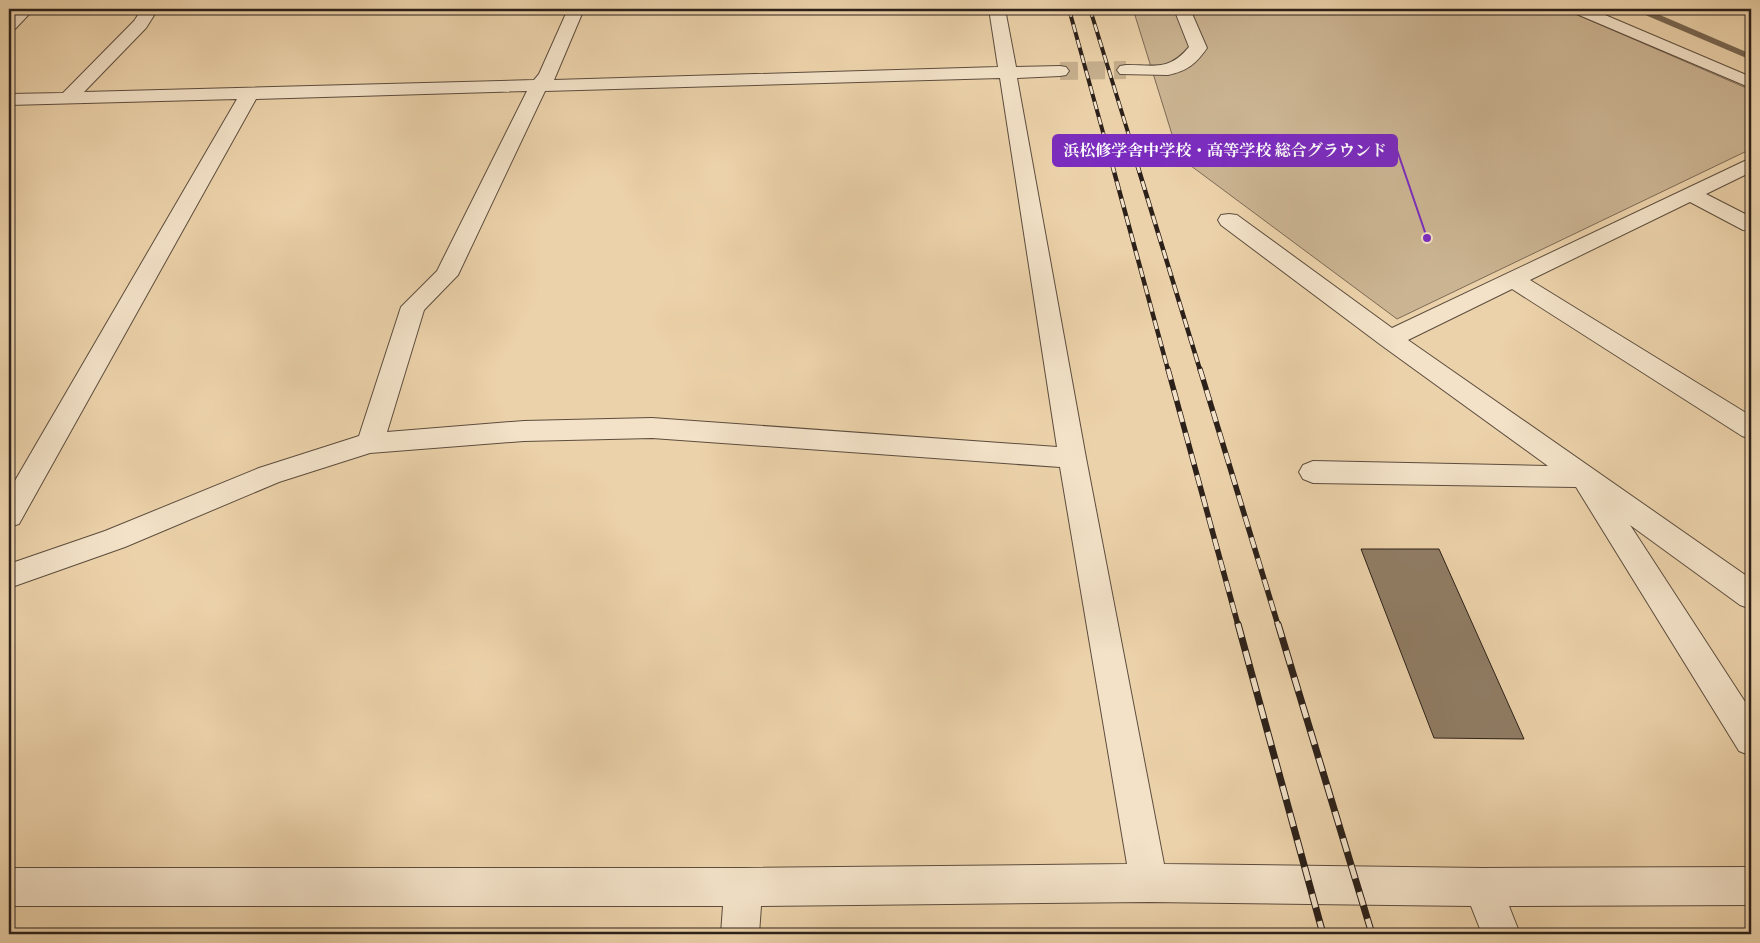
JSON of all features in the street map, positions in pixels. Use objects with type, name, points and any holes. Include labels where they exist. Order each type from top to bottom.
[{"type":"street","points":[[9,25],[26,9]]},
{"type":"street","points":[[68,98],[140,24],[150,9]]},
{"type":"street","points":[[370,443],[413,307],[446,275],[539,84],[547,76],[576,9]]},
{"type":"street","points":[[997,9],[1072,458],[1149,883]]},
{"type":"street","points":[[1126,70],[1168,70],[1185,63],[1198,48],[1182,9]]},
{"type":"street","points":[[1578,9],[1751,83]]},
{"type":"street","points":[[9,100],[1060,71]]},
{"type":"street","points":[[9,516],[249,94]]},
{"type":"street","points":[[1390,339],[1751,164]]},
{"type":"street","points":[[1691,194],[1751,225]]},
{"type":"street","points":[[1228,220],[1390,339],[1751,596]]},
{"type":"street","points":[[1513,280],[1751,429]]},
{"type":"street","points":[[9,576],[115,539],[269,475],[370,443],[524,431],[652,428],[1072,458]]},
{"type":"street","points":[[1313,472],[1584,477]]},
{"type":"street","points":[[1584,477],[1751,740]]},
{"type":"street","points":[[9,887],[744,888],[1149,883],[1482,888],[1751,886]]},
{"type":"street","points":[[740,934],[744,888]]},
{"type":"street","points":[[1482,888],[1500,934]]},
{"type":"shaded area","points":[[1133,9],[1564,9],[1751,90],[1751,149],[1397,319],[1179,157]]},
{"type":"building","points":[[1361,549],[1439,549],[1524,739],[1434,738]]},
{"type":"waterway","points":[[1639,9],[1751,57]]},
{"type":"tunnel","points":[[1060,71],[1126,70]]},
{"type":"railway","points":[[1069,9],[1112,165]]},
{"type":"railway","points":[[1090,9],[1138,165]]},
{"type":"railway","points":[[1112,164],[1168,370]]},
{"type":"railway","points":[[1137,164],[1200,370]]},
{"type":"railway","points":[[1168,369],[1238,625]]},
{"type":"railway","points":[[1200,369],[1278,625]]},
{"type":"railway","points":[[1238,624],[1323,934]]},
{"type":"railway","points":[[1278,624],[1372,934]]},
{"type":"place","name":"浜松修学舎中学校・高等学校 総合グラウンド","points":[[1427,238]]}]
